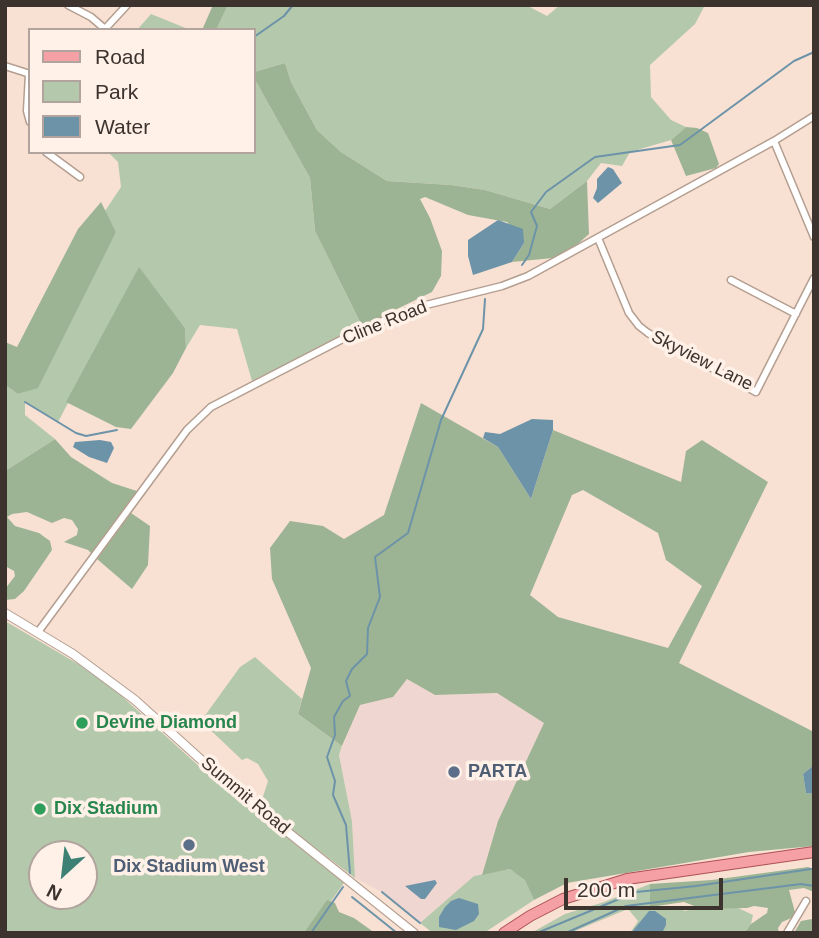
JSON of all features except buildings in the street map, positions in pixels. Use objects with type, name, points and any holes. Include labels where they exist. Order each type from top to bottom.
[{"type":"main road","points":[[504,933],[563,900],[611,883],[655,873],[814,852]]},
{"type":"street","points":[[68,5],[104,28]]},
{"type":"street","points":[[106,28],[127,5]]},
{"type":"street","points":[[5,66],[28,74]]},
{"type":"street","points":[[28,92],[28,115]]},
{"type":"street","name":"Cline Road","points":[[38,632],[187,430],[211,407],[362,329],[418,307],[524,278],[774,141],[814,116]]},
{"type":"street","points":[[774,141],[814,237]]},
{"type":"street","points":[[50,154],[80,177]]},
{"type":"street","name":"Skyview Lane","points":[[598,238],[629,313],[643,330],[753,391],[758,389],[796,314]]},
{"type":"street","points":[[731,280],[796,314],[814,278]]},
{"type":"street","name":"Summit Road","points":[[5,613],[92,668],[135,700],[229,785],[413,932]]},
{"type":"street","points":[[787,933],[807,901]]},
{"type":"shaded area","points":[[407,679],[435,695],[497,693],[545,723],[498,821],[482,875],[474,876],[420,923],[382,892],[355,878],[352,821],[339,755],[360,705],[392,697]]},
{"type":"green space","points":[[213,5],[228,5],[217,28],[203,28]]},
{"type":"green space","points":[[228,5],[526,5],[547,16],[560,5],[705,5],[695,24],[650,65],[651,97],[671,120],[686,127],[671,140],[630,152],[622,166],[601,163],[587,181],[550,209],[485,190],[387,181],[341,152],[317,130],[291,82],[285,63],[256,71],[256,28],[217,28]]},
{"type":"green space","points":[[151,14],[186,28],[139,28]]},
{"type":"green space","points":[[285,63],[291,82],[317,130],[341,152],[387,181],[485,190],[550,209],[587,181],[589,234],[563,257],[512,262],[524,243],[507,222],[468,215],[425,197],[420,199],[442,251],[441,276],[432,292],[362,326],[315,231],[310,178],[256,82],[256,71]]},
{"type":"green space","points":[[256,82],[310,178],[315,231],[362,326],[252,381],[237,329],[200,325],[186,348],[185,328],[139,268],[58,422],[25,403],[25,415],[55,439],[5,471],[5,385],[18,394],[27,391],[116,232],[105,211],[121,187],[118,162],[110,154],[256,154]]},
{"type":"green space","points":[[686,127],[708,133],[719,164],[716,168],[686,176],[671,140]]},
{"type":"green space","points":[[101,202],[116,232],[38,388],[18,394],[5,385],[5,342],[17,347],[78,229]]},
{"type":"green space","points":[[139,267],[185,328],[186,348],[173,373],[131,429],[116,427],[66,402]]},
{"type":"green space","points":[[421,403],[498,447],[531,499],[553,430],[681,482],[686,451],[702,440],[768,482],[679,663],[814,732],[814,765],[803,774],[806,793],[814,794],[814,846],[749,852],[567,883],[534,900],[525,880],[510,869],[482,875],[498,821],[544,723],[497,693],[435,695],[407,679],[393,697],[360,705],[342,746],[298,714],[311,668],[272,579],[270,548],[290,521],[323,526],[344,539],[384,515]],"holes":[[[583,490],[658,533],[666,560],[702,586],[668,648],[558,617],[530,595],[572,495]]]},
{"type":"green space","points":[[55,439],[71,457],[112,483],[140,492],[93,555],[88,550],[64,542],[77,535],[78,529],[72,520],[64,518],[52,523],[27,512],[7,517],[15,526],[39,533],[50,541],[52,550],[24,591],[15,599],[5,600],[5,589],[15,576],[14,571],[5,566],[5,471]]},
{"type":"green space","points":[[131,513],[150,526],[148,565],[132,589],[97,559]]},
{"type":"green space","points":[[5,621],[78,664],[115,690],[212,778],[344,883],[308,933],[5,933]]},
{"type":"green space","points":[[255,657],[302,699],[298,714],[342,746],[339,755],[352,821],[355,878],[260,806],[268,781],[258,764],[247,758],[242,760],[201,721],[240,667]]},
{"type":"green space","points":[[808,867],[814,869],[814,892],[804,888],[789,890],[796,916],[782,922],[778,928],[779,933],[744,933],[751,924],[767,913],[768,908],[754,906],[702,909],[684,902],[650,907],[650,884],[712,880]]},
{"type":"green space","points":[[510,869],[525,879],[534,900],[484,933],[433,933],[420,923],[474,876]]},
{"type":"green space","points":[[650,884],[650,907],[675,907],[685,911],[696,908],[736,907],[753,915],[751,924],[744,933],[630,933],[638,921],[628,909],[570,933],[531,933],[565,914]]},
{"type":"green space","points":[[327,900],[335,903],[339,912],[354,918],[375,933],[304,933]]},
{"type":"green space","points":[[814,916],[814,933],[794,933],[801,921]]},
{"type":"water","points":[[608,167],[613,169],[622,183],[598,203],[593,198],[597,179]]},
{"type":"water","points":[[498,220],[523,229],[524,243],[512,262],[473,275],[468,256],[468,240]]},
{"type":"water","points":[[532,419],[553,420],[553,430],[531,499],[498,447],[483,438],[485,432],[500,434]]},
{"type":"water","points":[[75,442],[111,442],[114,448],[107,463],[89,457],[73,447]]},
{"type":"water","points":[[814,765],[814,794],[806,793],[803,774]]},
{"type":"water","points":[[435,880],[437,883],[425,899],[421,899],[405,886]]},
{"type":"water","points":[[459,898],[478,904],[479,914],[474,921],[456,930],[439,927],[439,917],[445,907]]},
{"type":"water","points":[[649,911],[655,911],[666,919],[662,933],[631,933]]},
{"type":"waterway","points":[[256,36],[284,16],[293,5]]},
{"type":"waterway","points":[[522,265],[529,255],[537,226],[531,212],[546,192],[595,157],[680,145],[794,61],[814,52]]},
{"type":"waterway","points":[[350,873],[346,825],[333,795],[335,781],[327,757],[335,735],[334,717],[343,701],[350,696],[346,681],[352,669],[367,654],[368,628],[380,597],[375,557],[408,533],[441,420],[483,329],[485,299]]},
{"type":"waterway","points":[[25,402],[76,433],[86,436],[117,430]]},
{"type":"waterway","points":[[537,933],[636,892],[811,869]]},
{"type":"waterway","points":[[566,933],[626,906],[801,884],[814,886]]},
{"type":"waterway","points":[[311,933],[343,887]]},
{"type":"waterway","points":[[382,892],[420,923]]},
{"type":"waterway","points":[[352,897],[397,933]]},
{"type":"place","name":"Devine Diamond","points":[[82,723]]},
{"type":"place","name":"PARTA","points":[[454,772]]},
{"type":"place","name":"Dix Stadium","points":[[40,809]]},
{"type":"place","name":"Dix Stadium West","points":[[189,845]]}]
